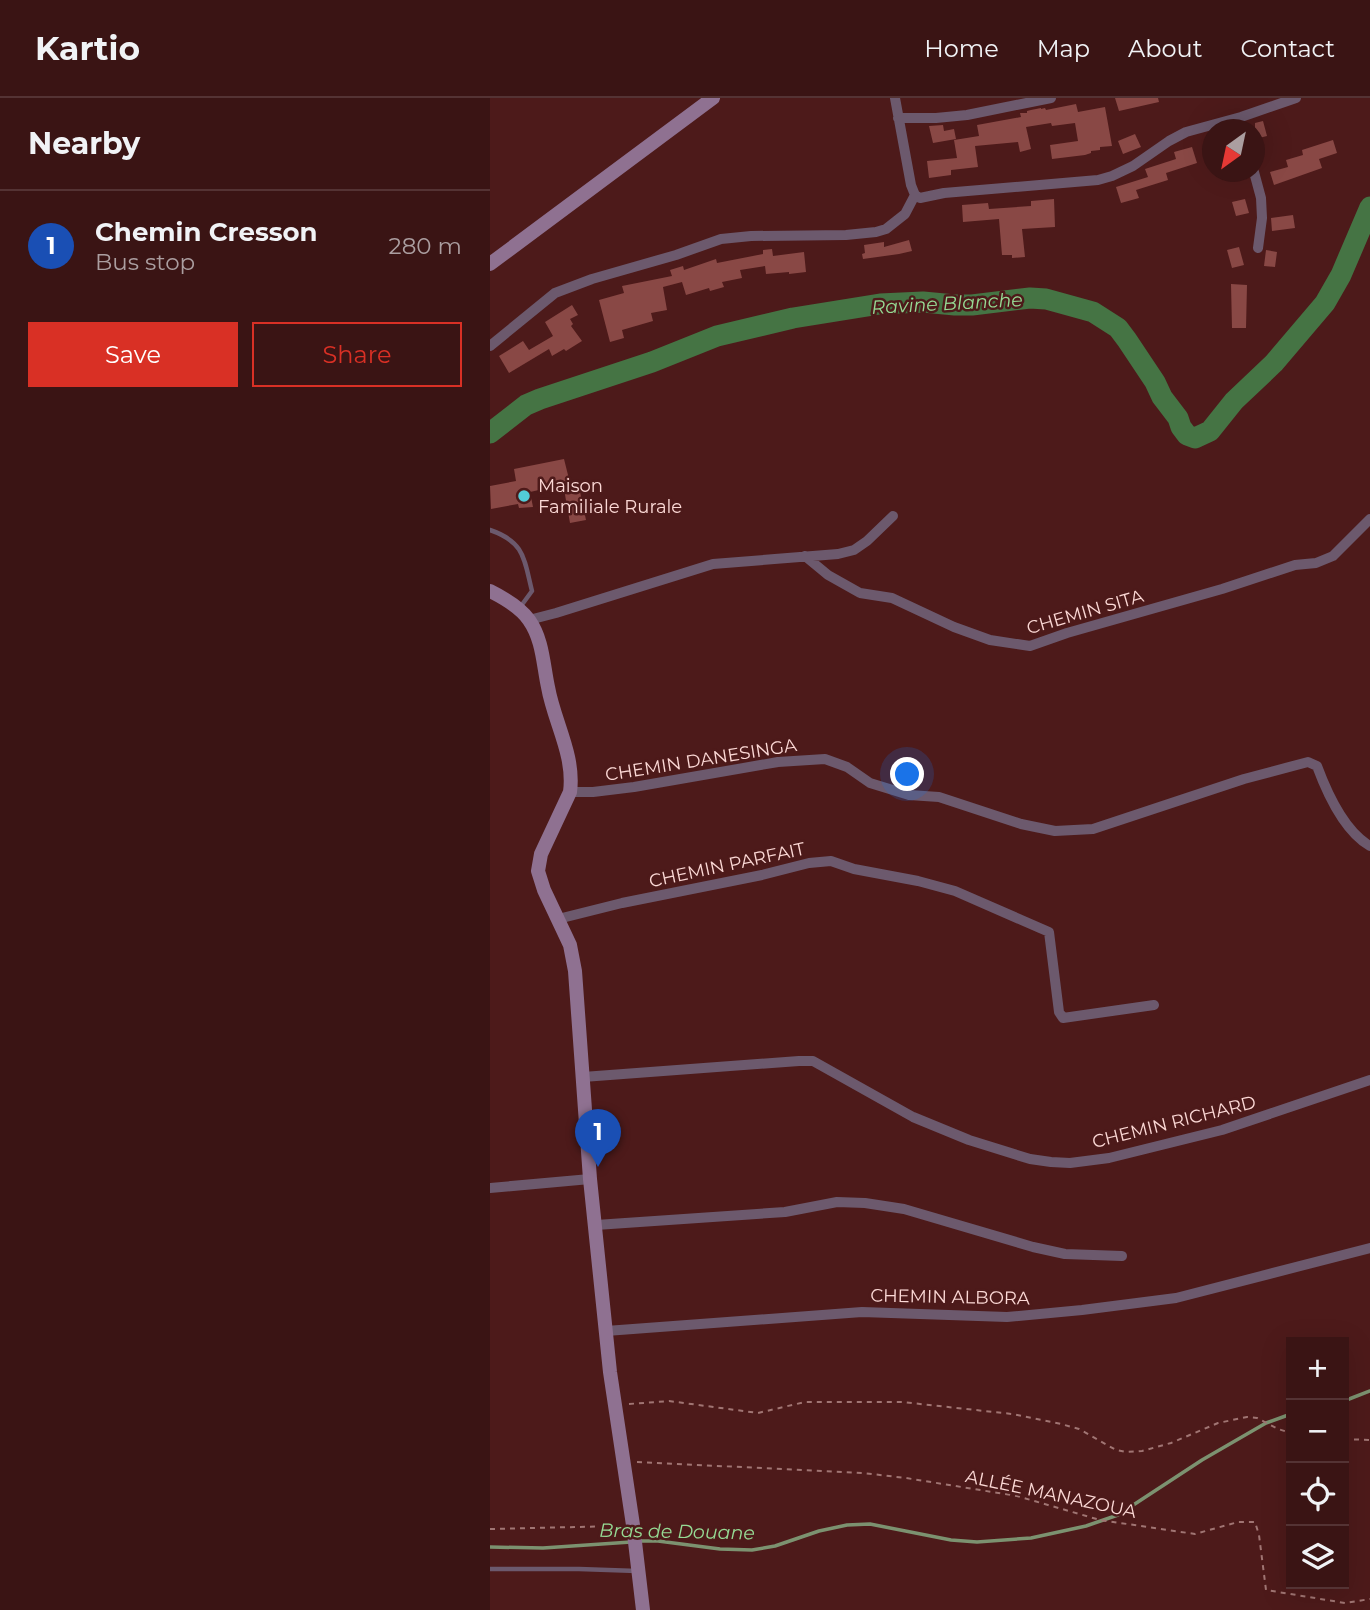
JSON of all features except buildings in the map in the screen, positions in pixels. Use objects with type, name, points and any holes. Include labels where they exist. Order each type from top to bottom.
[{"type":"main road","points":[[490,264],[713,98]]},
{"type":"main road","points":[[490,592],[510,602],[523,614],[538,641],[545,662],[548,688],[569,760],[570,792],[541,854],[537,871],[570,945],[575,971],[590,1179],[610,1372],[643,1610]]},
{"type":"street","points":[[895,98],[913,190],[920,198],[944,193],[1098,180],[1133,166],[1186,132],[1296,98]]},
{"type":"street","points":[[898,118],[967,115],[1051,98]]},
{"type":"street","points":[[1257,182],[1262,218],[1258,248]]},
{"type":"street","points":[[490,346],[555,293],[592,279],[721,239],[876,232],[896,223],[905,214],[913,190]]},
{"type":"street","points":[[523,614],[556,613],[713,564],[838,554],[854,550],[894,516]]},
{"type":"street","name":"CHEMIN SITA","points":[[805,556],[828,575],[860,593],[892,598],[954,627],[990,640],[1030,646],[1295,565],[1316,563],[1333,556],[1370,519]]},
{"type":"street","name":"CHEMIN DANESINGA","points":[[570,792],[621,789],[778,762],[825,759],[847,767],[870,783],[909,795],[939,797],[1021,824],[1055,831],[1093,829],[1244,779],[1308,762],[1317,766],[1325,788],[1340,815],[1360,841],[1370,846]]},
{"type":"street","name":"CHEMIN PARFAIT","points":[[558,919],[809,863],[831,861],[854,869],[955,891],[1049,932],[1059,1013],[1063,1018],[1154,1005]]},
{"type":"street","name":"CHEMIN RICHARD","points":[[583,1077],[813,1061],[913,1117],[969,1140],[1030,1159],[1070,1163],[1109,1158],[1222,1130],[1370,1080]]},
{"type":"street","points":[[490,1188],[590,1179]]},
{"type":"street","points":[[596,1224],[785,1212],[837,1202],[865,1203],[904,1209],[1065,1254],[1122,1256]]},
{"type":"street","name":"CHEMIN ALBORA","points":[[606,1331],[862,1312],[1007,1317],[1082,1310],[1176,1298],[1370,1248]]},
{"type":"lane","points":[[490,530],[510,538],[522,552],[532,591],[523,614]]},
{"type":"lane","points":[[490,1569],[637,1567]]},
{"type":"path","points":[[615,1406],[669,1401],[758,1413],[805,1402],[901,1402],[1012,1414],[1062,1424],[1079,1429],[1116,1450],[1126,1452],[1142,1451],[1171,1443],[1218,1423],[1247,1417],[1257,1418],[1286,1431]]},
{"type":"path","points":[[1349,1439],[1370,1440]]},
{"type":"path","name":"ALLÉE MANAZOUA","points":[[624,1461],[863,1473],[906,1478],[1017,1496],[1100,1520],[1195,1534],[1238,1522],[1255,1522],[1266,1590],[1345,1603],[1370,1599]]},
{"type":"path","points":[[490,1529],[633,1525]]},
{"type":"waterway","name":"Ravine Blanche","points":[[490,433],[526,405],[540,399],[652,362],[717,336],[793,318],[880,304],[923,302],[972,305],[1030,298],[1046,299],[1093,312],[1118,328],[1178,418],[1181,427],[1187,435],[1195,438],[1210,431],[1234,401],[1274,363],[1325,303],[1341,275],[1370,207]]},
{"type":"waterway","name":"Bras de Douane","points":[[1347,1400],[1370,1391]]},
{"type":"waterway","name":"Bras de Douane","points":[[639,1541],[752,1550],[775,1546],[819,1531],[847,1525],[870,1524],[951,1540],[977,1542],[1031,1538],[1086,1526],[1118,1515],[1202,1460],[1266,1423],[1286,1416]]},
{"type":"waterway","name":"Bras de Douane","points":[[490,1547],[543,1548],[631,1542]]},
{"type":"place","name":"Maison Familiale Rurale","points":[[524,496]]},
{"type":"place","name":"Chemin Cresson","points":[[598,1167]]}]
